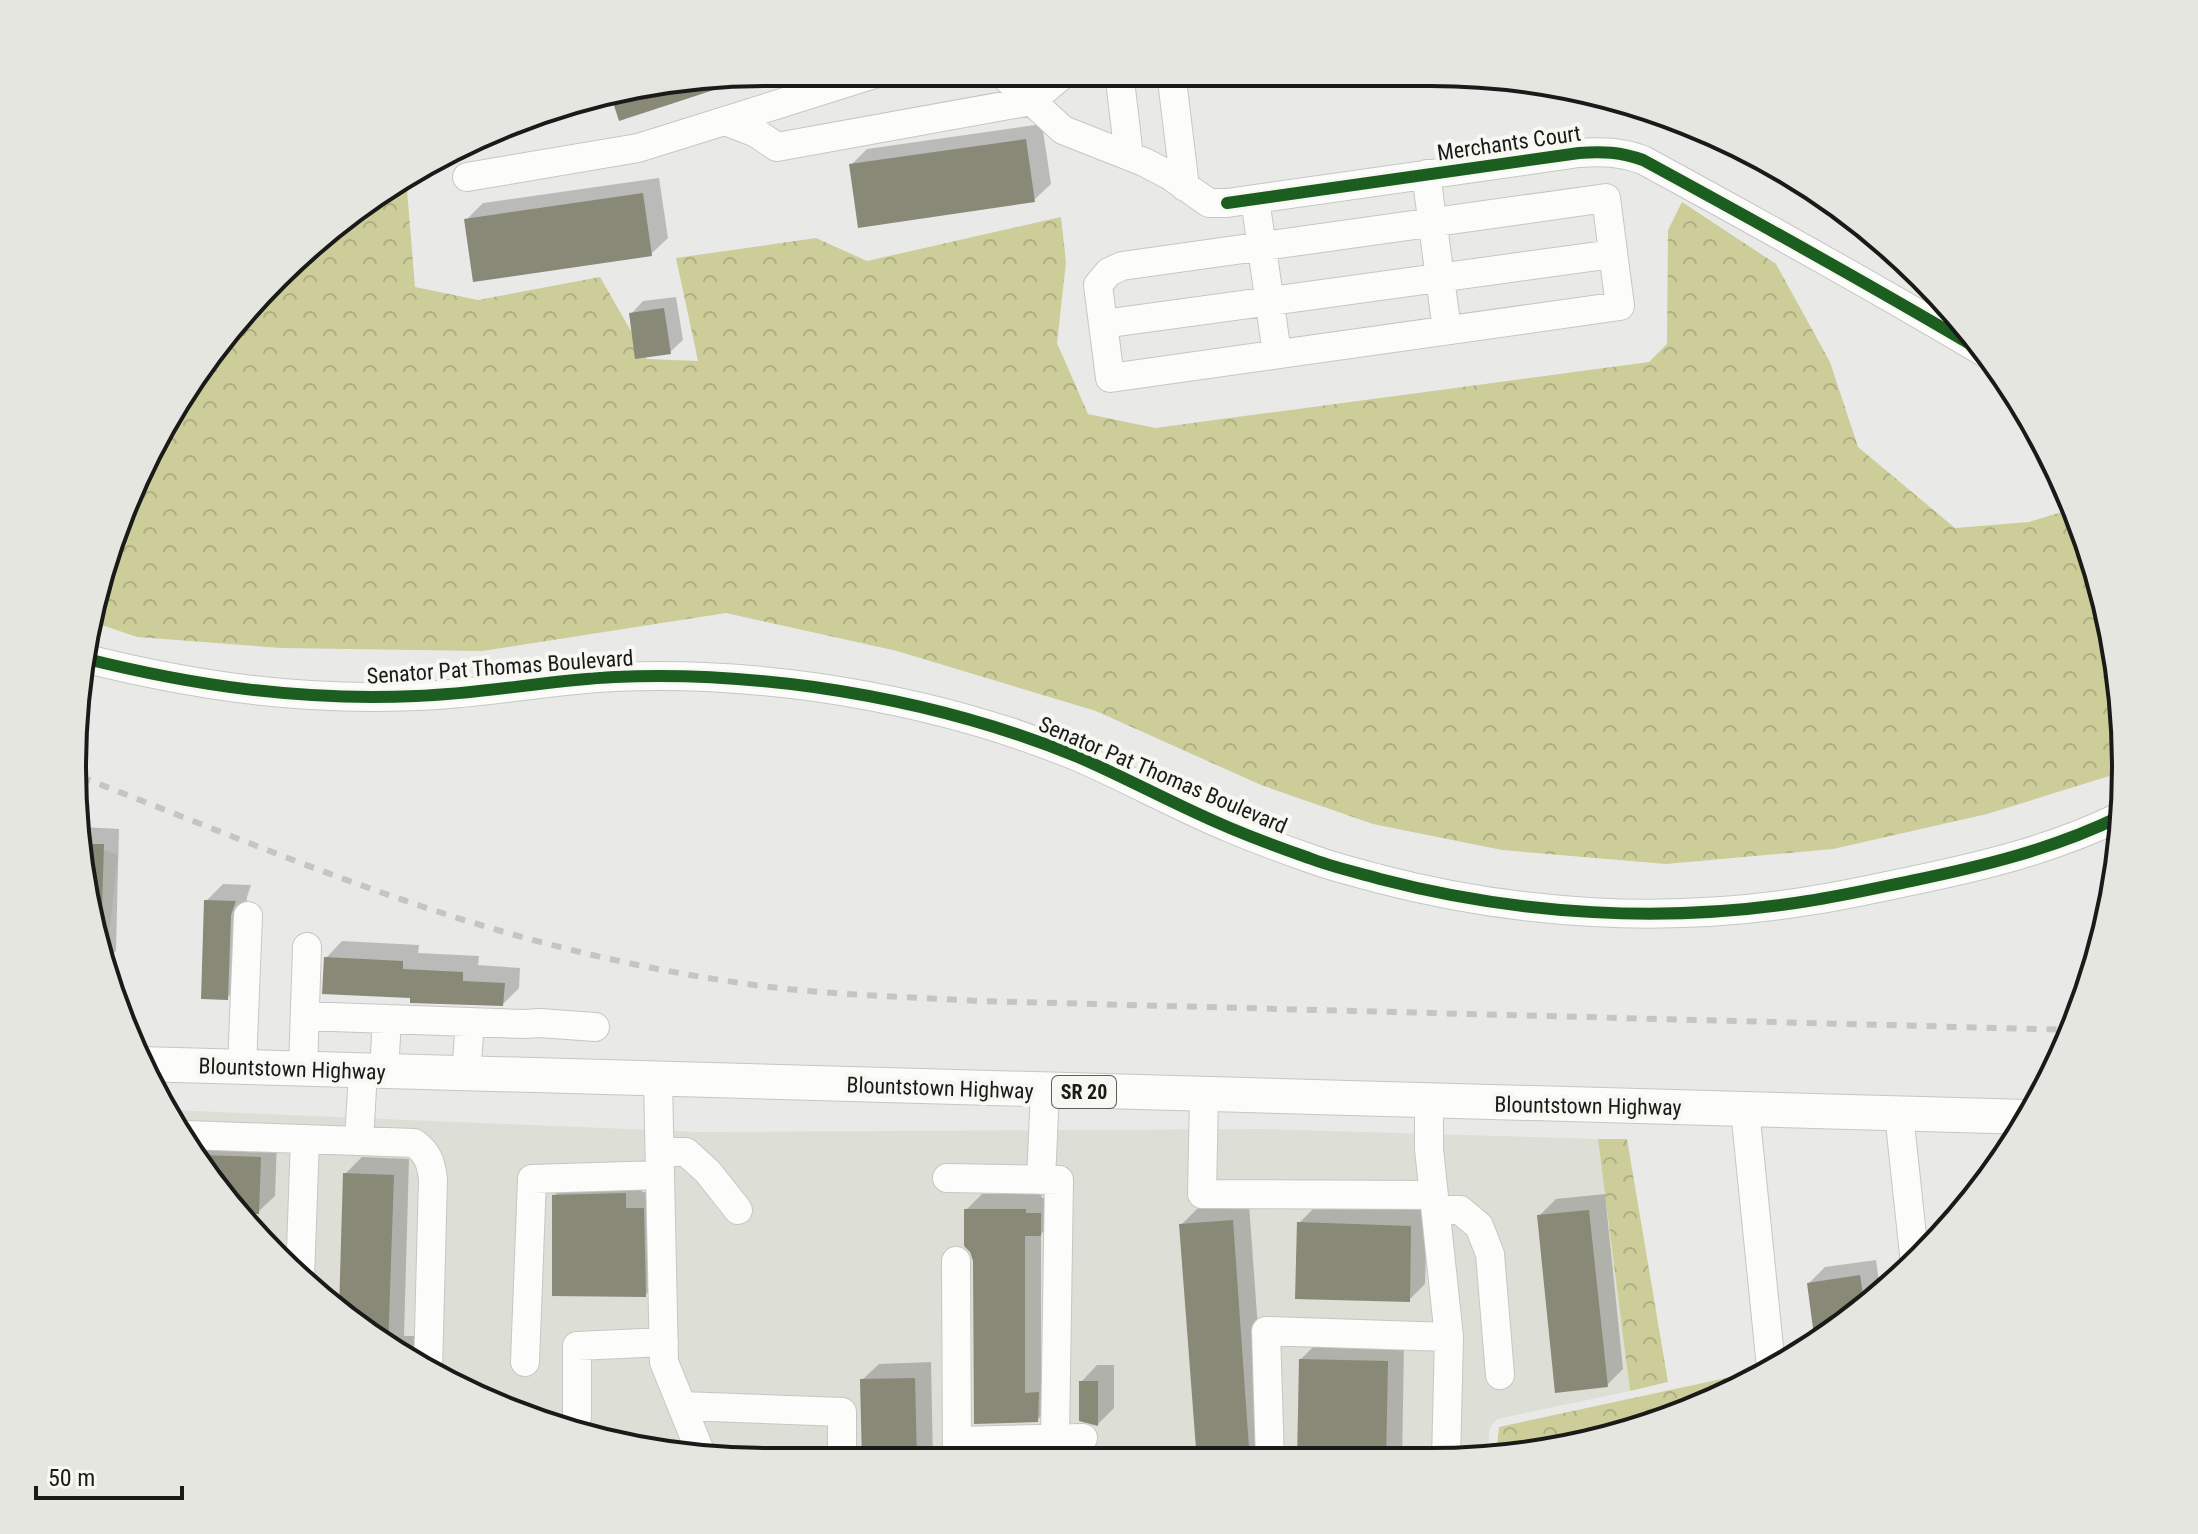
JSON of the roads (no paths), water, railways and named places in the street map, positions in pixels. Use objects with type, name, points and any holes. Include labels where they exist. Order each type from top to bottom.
[{"type":"main road","name":"Blountstown Highway","points":[[154,1064],[2015,1117]]},
{"type":"street","points":[[467,177],[638,148],[836,86]]},
{"type":"street","points":[[1015,86],[1063,130],[1129,156],[1169,175],[1185,187]]},
{"type":"street","points":[[725,121],[756,133],[777,147],[1031,101],[1049,86]]},
{"type":"street","points":[[1121,86],[1129,156]]},
{"type":"street","points":[[1173,86],[1185,187]]},
{"type":"street","points":[[771,106],[777,147]]},
{"type":"street","name":"Merchants Court","points":[[1185,187],[1209,203],[1227,203],[1607,151],[1643,160],[1959,337]]},
{"type":"street","points":[[1426,174],[1447,330]]},
{"type":"street","points":[[1606,198],[1620,306],[1110,378],[1098,285],[1109,272],[1122,266],[1262,246],[1606,198]]},
{"type":"street","points":[[1255,199],[1277,354]]},
{"type":"street","points":[[1103,324],[1613,254]]},
{"type":"street","name":"Senator Pat Thomas Boulevard","points":[[95,661],[230,688],[348,697],[463,694],[614,677],[675,676],[760,680],[873,696],[940,710],[1078,757],[1228,828],[1315,861],[1428,891],[1518,905],[1641,914],[1731,910],[1804,902],[1957,871],[2039,850],[2110,821]]},
{"type":"street","points":[[242,1067],[248,916]]},
{"type":"street","points":[[303,1069],[307,947]]},
{"type":"street","points":[[305,1016],[595,1027]]},
{"type":"street","points":[[359,1141],[387,1019]]},
{"type":"street","points":[[466,1074],[470,1022]]},
{"type":"street","points":[[658,1080],[664,1362],[697,1444]]},
{"type":"street","points":[[1041,1180],[1045,1091]]},
{"type":"street","points":[[1204,1096],[1202,1194],[1435,1202],[1460,1210],[1479,1226],[1490,1254],[1500,1375]]},
{"type":"street","points":[[1429,1102],[1429,1149],[1449,1337],[1446,1448]]},
{"type":"street","points":[[1745,1110],[1770,1358]]},
{"type":"street","points":[[1899,1114],[1913,1249]]},
{"type":"street","points":[[195,1135],[414,1143],[426,1152],[432,1167],[428,1358]]},
{"type":"street","points":[[301,1263],[305,1139]]},
{"type":"street","points":[[525,1362],[532,1179],[660,1164],[686,1152],[708,1172],[738,1210]]},
{"type":"street","points":[[947,1178],[1059,1180],[1055,1438]]},
{"type":"street","points":[[956,1261],[957,1448]]},
{"type":"street","points":[[1270,1448],[1266,1331],[1449,1337]]},
{"type":"street","points":[[577,1417],[577,1346],[664,1342]]},
{"type":"street","points":[[682,1406],[842,1412],[842,1448]]},
{"type":"street","points":[[980,1448],[1055,1438],[1083,1438]]},
{"type":"railway","points":[[86,779],[318,870],[438,912],[560,947],[686,974],[762,986],[979,1001],[2059,1030]]}]
